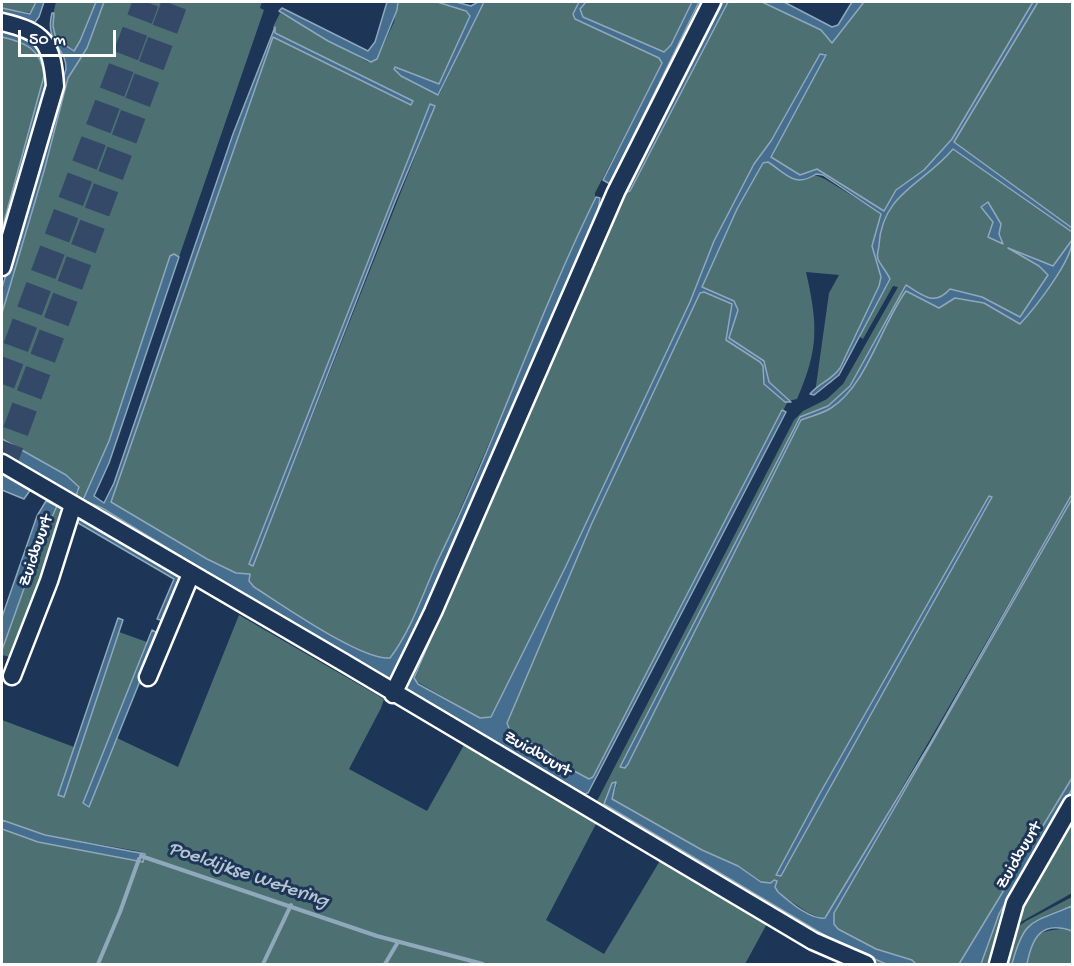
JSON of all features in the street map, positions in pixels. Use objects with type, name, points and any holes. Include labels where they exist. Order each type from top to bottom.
[{"type":"street","points":[[393,694],[616,192],[712,2]]},
{"type":"street","points":[[2,22],[26,28],[40,35],[50,56],[55,86],[2,267]]},
{"type":"street","name":"Zuidbuurt","points":[[2,463],[813,941],[866,964]]},
{"type":"street","name":"Zuidbuurt","points":[[12,676],[56,559],[73,505]]},
{"type":"street","points":[[148,677],[191,574]]},
{"type":"street","name":"Zuidbuurt","points":[[998,964],[1015,903],[1072,804]]},
{"type":"green space","points":[[2,2],[36,2],[32,13],[2,8]]},
{"type":"green space","points":[[56,2],[96,2],[74,51],[60,44],[56,38],[53,16]]},
{"type":"green space","points":[[104,2],[262,2],[260,8],[264,10],[179,257],[170,256],[109,441],[83,500],[94,506],[91,510],[2,459],[2,453],[75,496],[79,491],[66,475],[2,439],[2,313],[44,171],[68,78],[87,48]]},
{"type":"green space","points":[[398,2],[437,2],[464,10],[470,16],[439,85],[396,67],[439,95],[484,2],[579,2],[573,14],[576,19],[659,58],[662,63],[595,193],[595,199],[407,632],[390,658],[377,657],[342,641],[254,587],[249,581],[250,574],[236,573],[207,559],[111,502],[273,36],[410,105],[413,102],[275,33],[273,27],[280,13],[368,62],[377,59],[394,22]],"holes":[[[430,104],[435,106],[253,566],[249,563]]]},
{"type":"green space","points":[[583,2],[700,2],[671,60],[578,17]]},
{"type":"green space","points":[[728,2],[762,2],[821,30],[832,43],[864,2],[1072,2],[1072,494],[829,914],[822,919],[807,912],[738,866],[702,850],[612,799],[617,784],[604,804],[805,925],[886,964],[877,964],[846,951],[597,801],[794,420],[803,411],[827,399],[843,384],[898,287],[893,286],[863,339],[859,336],[874,302],[832,382],[815,393],[829,293],[839,275],[806,272],[813,307],[814,337],[809,366],[797,399],[788,401],[593,784],[548,753],[519,738],[510,731],[507,723],[568,578],[565,569],[491,717],[480,718],[414,680],[627,192],[630,191]],"holes":[[[824,53],[826,55],[771,157],[800,175],[821,171],[884,211],[882,214],[825,179],[815,175],[794,176],[765,158]]]},
{"type":"green space","points":[[2,37],[18,41],[31,48],[40,59],[44,76],[2,229]]},
{"type":"green space","points":[[47,496],[68,507],[10,657],[2,655],[41,541],[57,507],[46,501]]},
{"type":"green space","points":[[1072,499],[1072,778],[959,964],[916,964],[912,960],[876,949],[838,929],[834,924],[834,913]]},
{"type":"green space","points":[[239,615],[384,699],[349,769],[427,811],[464,745],[597,822],[546,920],[604,954],[661,859],[769,920],[745,964],[2,964],[2,829],[38,842],[143,852],[45,835],[2,820],[2,720],[74,747],[58,794],[64,797],[119,632],[147,642],[83,803],[89,806],[117,738],[178,767]]},
{"type":"green space","points":[[1072,789],[1072,798],[996,964],[981,964],[999,914]]},
{"type":"green space","points":[[1072,810],[1072,893],[1012,927]]},
{"type":"green space","points":[[1072,897],[1072,906],[1047,915],[1031,924],[1020,939],[1012,964],[1003,964],[1011,932],[1026,921]]},
{"type":"green space","points":[[1062,929],[1072,931],[1072,964],[1027,964],[1036,937],[1045,932]]},
{"type":"water","points":[[36,2],[44,2],[35,22],[2,15],[2,8],[30,14]]},
{"type":"water","points":[[96,2],[104,2],[87,48],[68,78],[44,171],[2,313],[2,288],[66,69],[63,56],[51,31],[52,13],[54,13],[53,26],[56,39],[74,51]]},
{"type":"water","points":[[387,2],[398,2],[397,10],[377,59],[371,62],[328,41],[279,11],[282,8],[368,51],[375,42]]},
{"type":"water","points":[[437,2],[456,2],[471,6],[484,2],[438,95],[401,76],[394,69],[395,67],[439,84],[470,16],[466,11]]},
{"type":"water","points":[[579,2],[586,2],[580,9],[583,17],[664,52],[671,45],[692,2],[699,2],[610,184],[603,180],[662,63],[659,58],[575,19],[573,14]]},
{"type":"water","points":[[723,2],[728,2],[630,191],[627,192]]},
{"type":"water","points":[[762,2],[784,2],[832,27],[838,25],[852,2],[864,2],[832,43],[821,30]]},
{"type":"water","points":[[1033,2],[1038,2],[954,142],[1072,228],[1072,232],[953,149],[906,191],[888,213],[882,227],[877,255],[890,279],[839,375],[814,395],[810,394],[840,368],[879,286],[881,277],[872,246],[881,214],[823,175],[816,174],[797,180],[768,162],[763,163],[737,209],[702,287],[734,301],[738,310],[729,338],[764,361],[769,382],[791,402],[785,402],[764,384],[763,366],[760,362],[726,340],[732,304],[704,292],[700,293],[592,523],[507,723],[510,731],[519,738],[547,751],[563,765],[589,779],[593,777],[782,410],[786,412],[588,793],[584,794],[363,666],[339,649],[323,643],[102,508],[83,500],[109,441],[170,256],[174,254],[179,257],[109,463],[94,496],[104,503],[114,483],[233,134],[275,27],[275,33],[413,101],[411,105],[273,37],[111,502],[207,559],[236,573],[250,574],[249,581],[254,587],[342,641],[377,657],[390,658],[411,623],[479,470],[575,242],[596,197],[600,198],[598,210],[443,570],[396,670],[407,679],[411,678],[415,671],[619,209],[414,678],[418,684],[480,718],[491,717],[565,568],[690,302],[714,241],[754,164],[771,141],[820,54],[826,55],[771,157],[800,175],[817,169],[884,211],[896,190],[924,170],[952,139]]},
{"type":"water","points":[[2,30],[18,34],[37,45],[44,57],[47,88],[2,249],[2,229],[44,76],[43,67],[36,53],[18,41],[2,37]]},
{"type":"water","points":[[430,104],[435,106],[394,204],[253,566],[249,564]]},
{"type":"water","points":[[988,202],[1001,224],[999,234],[1003,244],[988,237],[993,222],[981,207]]},
{"type":"water","points":[[1072,240],[1071,249],[1060,271],[1020,324],[984,303],[955,298],[939,308],[906,291],[864,370],[844,398],[831,408],[801,420],[628,764],[625,768],[620,767],[800,417],[828,406],[850,386],[906,285],[928,298],[939,297],[950,289],[982,297],[1020,317],[1048,275],[1039,266],[1008,248],[1053,266]]},
{"type":"water","points":[[2,439],[66,475],[79,487],[76,496],[2,453]]},
{"type":"water","points":[[2,472],[31,489],[24,499],[2,490]]},
{"type":"water","points":[[1072,494],[1072,499],[834,913],[834,924],[838,929],[876,949],[912,960],[916,964],[886,964],[836,942],[604,804],[612,783],[616,782],[612,799],[702,850],[738,866],[761,882],[777,881],[775,887],[778,892],[794,905],[813,916],[825,918],[928,747]]},
{"type":"water","points":[[989,496],[992,497],[781,876],[776,875],[819,795]]},
{"type":"water","points":[[46,501],[57,506],[41,541],[2,650],[2,617],[37,516]]},
{"type":"water","points":[[76,515],[182,578],[164,621],[157,619],[174,579],[73,520]]},
{"type":"water","points":[[118,618],[123,620],[64,797],[58,795]]},
{"type":"water","points":[[152,630],[159,634],[89,807],[83,803]]},
{"type":"water","points":[[1072,778],[1072,789],[999,914],[981,964],[959,964]]},
{"type":"water","points":[[2,820],[45,835],[145,854],[143,862],[38,842],[2,829]]},
{"type":"water","points":[[1072,906],[1072,931],[1061,928],[1045,930],[1035,939],[1027,964],[1012,964],[1021,938],[1031,924]]},
{"type":"waterway","name":"Poeldijkse Wetering","points":[[141,856],[377,936],[483,964]]},
{"type":"waterway","points":[[98,964],[139,859]]},
{"type":"waterway","points":[[263,964],[291,905]]},
{"type":"waterway","points":[[385,964],[398,942]]},
{"type":"tunnel","points":[[2,384],[146,2]]},
{"type":"tunnel","points":[[2,468],[175,2]]}]
